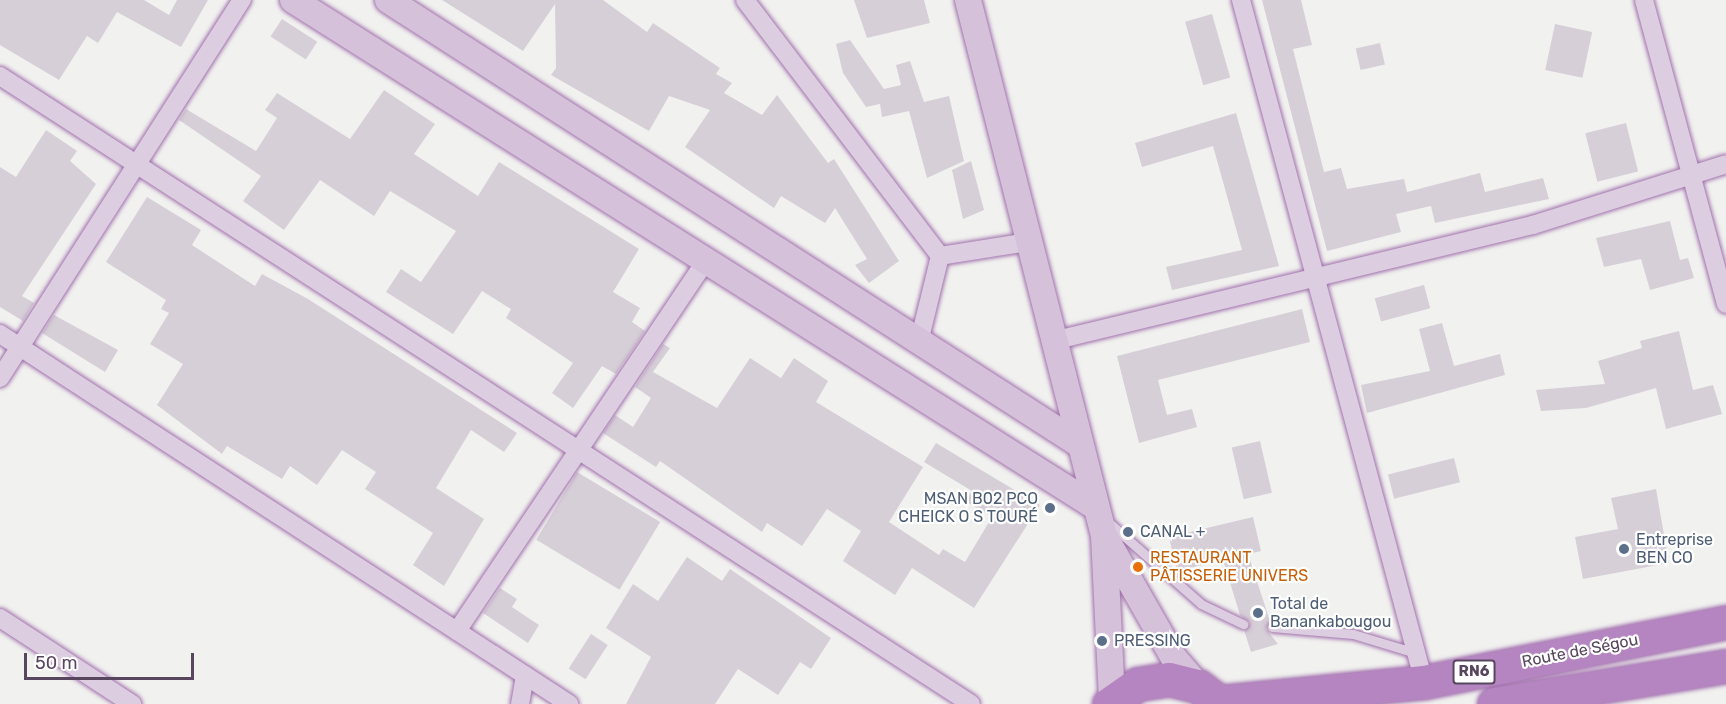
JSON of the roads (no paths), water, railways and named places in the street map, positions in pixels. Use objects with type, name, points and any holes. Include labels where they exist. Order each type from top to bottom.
[{"type":"highway","name":"Route de Ségou","points":[[1111,702],[1148,682],[1168,679],[1213,697],[1726,622]]},
{"type":"highway","name":"RN6","points":[[1494,704],[1726,666]]},
{"type":"main road","points":[[293,0],[1099,518],[1169,650],[1213,697]]},
{"type":"main road","points":[[388,0],[1079,444]]},
{"type":"main road","points":[[968,0],[1099,518],[1111,702]]},
{"type":"street","points":[[0,378],[242,0]]},
{"type":"street","points":[[745,0],[940,256]]},
{"type":"street","points":[[1241,0],[1313,278],[1420,667]]},
{"type":"street","points":[[1644,0],[1689,174],[1726,304]]},
{"type":"street","points":[[0,76],[577,453],[970,704]]},
{"type":"street","points":[[1053,340],[1533,225],[1726,164]]},
{"type":"street","points":[[940,256],[1028,242]]},
{"type":"street","points":[[919,342],[940,256]]},
{"type":"street","points":[[457,631],[704,263]]},
{"type":"street","points":[[0,334],[569,704]]},
{"type":"street","points":[[0,618],[132,704]]},
{"type":"street","points":[[520,704],[525,675]]},
{"type":"lane","points":[[1099,518],[1201,604],[1242,624]]},
{"type":"lane","points":[[1272,627],[1353,634],[1420,667]]},
{"type":"place","name":"MSAN B02 PCO CHEICK O S TOURÉ","points":[[1050,508]]},
{"type":"place","name":"CANAL +","points":[[1128,532]]},
{"type":"place","name":"Entreprise BEN CO","points":[[1624,549]]},
{"type":"place","name":"RESTAURANT PÂTISSERIE UNIVERS","points":[[1138,567]]},
{"type":"place","name":"Total de Banankabougou","points":[[1258,613]]},
{"type":"place","name":"PRESSING","points":[[1102,641]]}]
